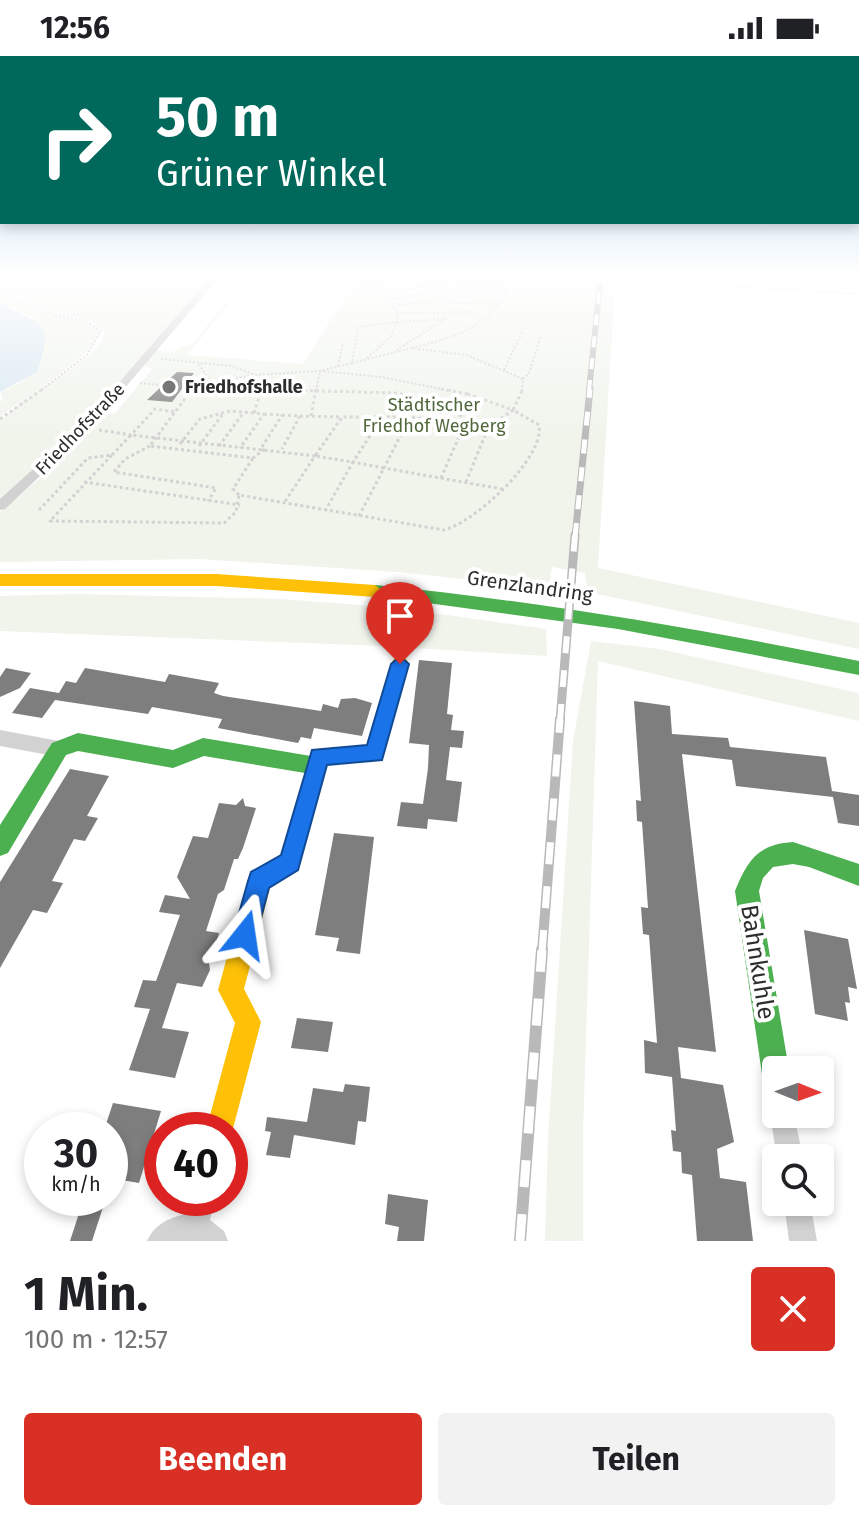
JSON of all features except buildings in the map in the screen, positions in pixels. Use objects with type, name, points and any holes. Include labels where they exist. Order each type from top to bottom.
[{"type":"street","name":"Friedhofstraße","points":[[0,506],[85,428],[171,328]]},
{"type":"street","name":"Grenzlandring","points":[[0,580],[139,577],[237,580],[412,594],[607,619],[859,668]]},
{"type":"street","points":[[225,1112],[248,1022],[231,990],[260,881],[290,862],[319,756],[375,753],[400,664]]},
{"type":"street","points":[[0,738],[59,749],[78,742],[173,759],[203,747],[317,766]]},
{"type":"street","points":[[0,845],[59,749]]},
{"type":"street","name":"Bahnkuhle","points":[[773,1056],[747,891],[754,864],[764,856],[777,852],[859,875]]},
{"type":"street","points":[[799,1216],[803,1241]]},
{"type":"street","points":[[161,1241],[182,1226],[204,1233]]},
{"type":"path","points":[[0,419],[86,356],[100,340],[101,331],[97,328]]},
{"type":"path","points":[[352,363],[358,328]]},
{"type":"path","points":[[367,358],[391,337],[394,328]]},
{"type":"path","points":[[395,351],[430,328]]},
{"type":"path","points":[[320,371],[412,348],[467,328]]},
{"type":"path","points":[[504,370],[522,332]]},
{"type":"path","points":[[523,379],[529,373],[541,335]]},
{"type":"path","points":[[338,366],[343,343]]},
{"type":"path","points":[[412,348],[458,353],[523,379],[525,385],[513,410],[488,428],[466,482]]},
{"type":"path","points":[[146,358],[232,366],[255,375]]},
{"type":"path","points":[[199,364],[210,382]]},
{"type":"path","points":[[311,416],[320,371]]},
{"type":"path","points":[[208,501],[216,488],[114,472],[125,459],[150,446],[191,389],[210,382],[255,375],[320,371],[381,377],[468,394],[513,410],[539,425],[541,436],[536,449],[503,489],[454,529],[239,495],[233,489],[253,458],[264,448],[282,415]]},
{"type":"path","points":[[249,376],[244,390],[395,393],[465,404]]},
{"type":"path","points":[[254,413],[261,391]]},
{"type":"path","points":[[455,421],[468,394]]},
{"type":"path","points":[[175,412],[155,409],[50,521],[224,523],[230,520],[240,505],[239,495]]},
{"type":"path","points":[[219,447],[244,412]]},
{"type":"path","points":[[180,444],[200,419],[223,413],[410,417],[488,428]]},
{"type":"path","points":[[199,446],[223,413]]},
{"type":"path","points":[[240,448],[264,414]]},
{"type":"path","points":[[281,450],[300,416]]},
{"type":"path","points":[[284,503],[342,417]]},
{"type":"path","points":[[325,511],[382,417]]},
{"type":"path","points":[[359,516],[410,417]]},
{"type":"path","points":[[441,478],[465,423]]},
{"type":"path","points":[[85,428],[180,444],[281,450],[503,489]]},
{"type":"path","points":[[150,446],[253,458]]},
{"type":"path","points":[[39,510],[88,458],[112,455]]},
{"type":"path","points":[[84,482],[240,505]]},
{"type":"green space","points":[[31,328],[96,328],[100,331],[86,352],[0,417],[3,398],[0,392],[23,381]]},
{"type":"green space","points":[[101,328],[166,328],[56,453],[0,500],[0,421],[29,396],[85,359],[101,341],[104,331]]},
{"type":"green space","name":"Städtischer Friedhof Wegberg","points":[[205,328],[209,328],[187,355],[303,364],[325,328],[612,328],[598,568],[859,623],[859,649],[588,592],[585,573],[552,567],[549,588],[397,572],[200,559],[0,562],[0,512],[51,469],[100,416],[115,413],[152,369],[144,365],[156,350],[172,352],[193,343]]},
{"type":"green space","points":[[79,594],[281,599],[398,608],[546,629],[547,656],[381,646],[0,631],[0,596]]},
{"type":"green space","points":[[591,641],[659,649],[859,693],[859,721],[598,661],[583,1133],[583,1241],[545,1241],[548,1139],[573,741]]},
{"type":"shaded area","points":[[0,328],[41,328],[45,342],[37,372],[0,392]]},
{"type":"railway","points":[[589,391],[595,328]]},
{"type":"railway","points":[[575,537],[590,389]]},
{"type":"railway","points":[[560,721],[575,535]]},
{"type":"railway","points":[[542,952],[560,719]]},
{"type":"railway","points":[[520,1241],[542,950]]},
{"type":"traffic: fast","points":[[375,591],[618,623],[859,668]]},
{"type":"traffic: fast","points":[[0,845],[59,749],[78,742],[173,759],[203,747],[317,766]]},
{"type":"traffic: fast","points":[[773,1056],[747,891],[755,871],[765,859],[793,853],[859,875]]},
{"type":"traffic: slow","points":[[0,580],[216,580],[375,591]]},
{"type":"traffic: slow","points":[[225,1112],[248,1022],[231,990],[260,881],[290,862],[319,756],[375,753],[400,664]]},
{"type":"place","name":"Friedhofshalle","points":[[169,387]]},
{"type":"route","points":[[245,935],[260,881],[290,862],[319,756],[375,753],[400,664]]}]
